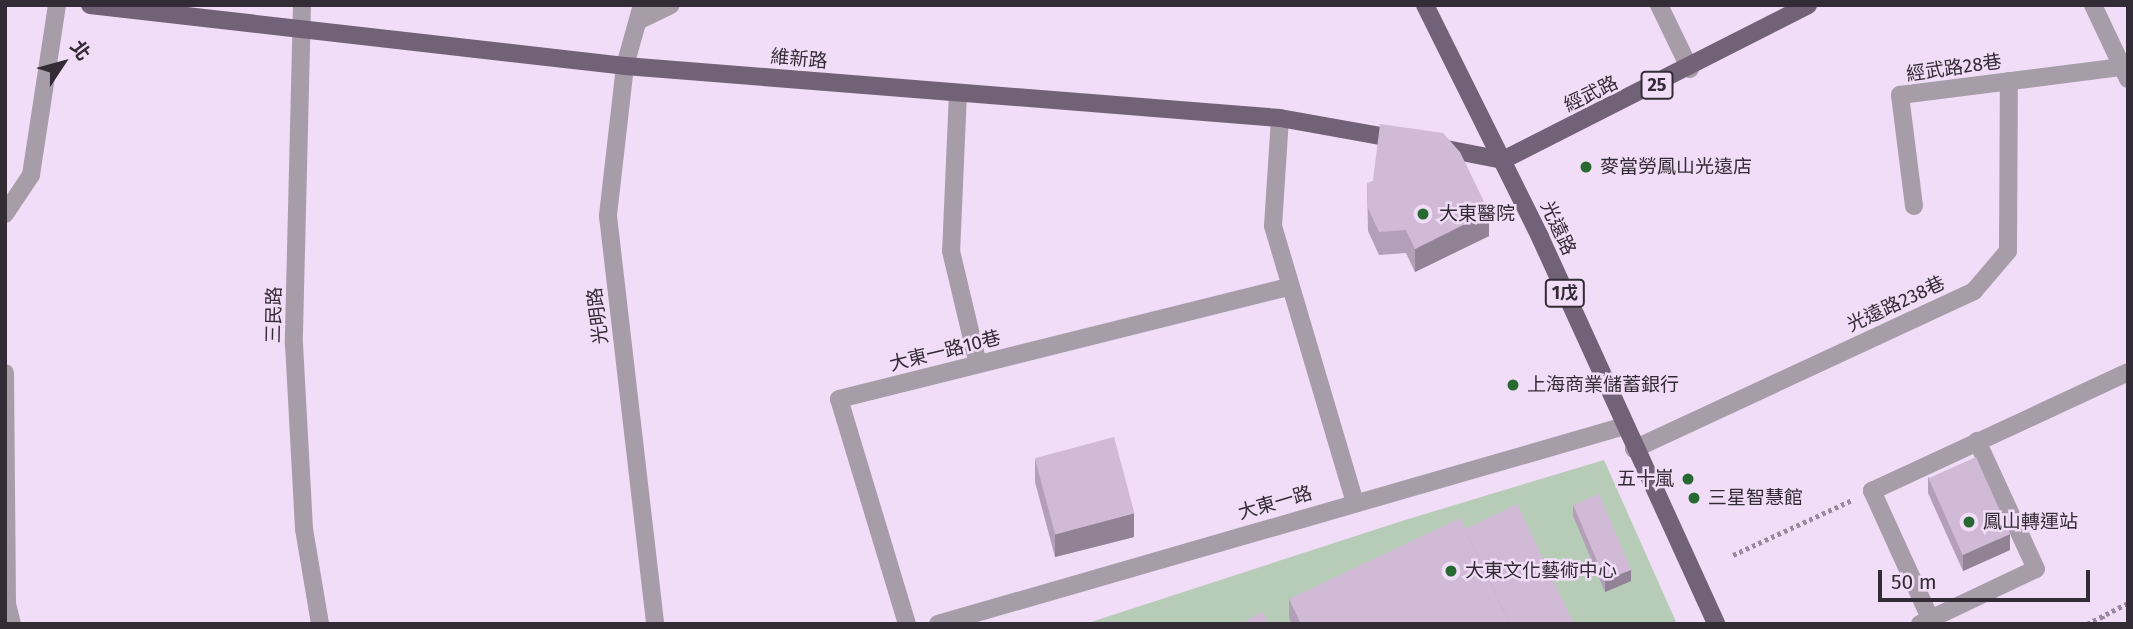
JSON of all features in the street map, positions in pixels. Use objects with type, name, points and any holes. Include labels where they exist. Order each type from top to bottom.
[{"type":"main road","name":"維新路","points":[[90,5],[625,66],[1280,118],[1503,160]]},
{"type":"main road","name":"光遠路","points":[[1425,5],[1503,160],[1634,449],[1685,548],[1716,624]]},
{"type":"main road","name":"經武路","points":[[1503,160],[1690,69],[1808,5]]},
{"type":"street","points":[[5,214],[22,196],[31,175],[57,5]]},
{"type":"street","name":"三民路","points":[[302,5],[294,344],[304,529],[320,624]]},
{"type":"street","points":[[641,13],[671,5]]},
{"type":"street","points":[[1659,5],[1690,69]]},
{"type":"street","name":"經武路28巷","points":[[1914,206],[1900,95],[2009,81],[2125,73],[2093,5]]},
{"type":"street","name":"光明路","points":[[641,13],[625,66],[608,216],[654,624]]},
{"type":"street","name":"光遠路238巷","points":[[1634,449],[1974,291],[2008,251],[2009,81]]},
{"type":"street","points":[[958,93],[951,251],[978,364]]},
{"type":"street","points":[[1280,118],[1273,226],[1355,502]]},
{"type":"street","name":"大東一路10巷","points":[[907,624],[839,399],[1289,287]]},
{"type":"street","points":[[1977,441],[2036,569],[1925,621],[1872,491],[1977,441],[2128,372]]},
{"type":"street","points":[[5,373],[6,585],[12,624]]},
{"type":"street","name":"大東一路","points":[[938,624],[1625,426]]},
{"type":"path","points":[[1733,555],[1872,491]]},
{"type":"path","points":[[2087,624],[2128,603]]},
{"type":"path","points":[[2102,616],[2105,624]]},
{"type":"green space","name":"大東文化藝術中心","points":[[1604,460],[1677,624],[1091,622],[1405,520]]},
{"type":"building","name":"大東醫院","points":[[1380,124],[1443,133],[1460,152],[1489,212],[1415,249],[1406,230],[1379,232],[1368,208],[1367,183],[1373,181]]},
{"type":"building","points":[[1114,437],[1134,513],[1055,535],[1035,458]]},
{"type":"building","name":"鳳山轉運站","points":[[1976,457],[2010,534],[1963,555],[1928,478]]},
{"type":"building","points":[[1599,494],[1631,569],[1605,580],[1573,505]]},
{"type":"building","points":[[1517,504],[1574,624],[1510,624],[1465,529]]},
{"type":"building","points":[[1460,518],[1510,624],[1301,624],[1289,599]]},
{"type":"building","points":[[1263,612],[1269,624],[1240,624]]},
{"type":"place","name":"麥當勞鳳山光遠店","points":[[1586,167]]},
{"type":"place","name":"大東醫院","points":[[1423,214]]},
{"type":"place","name":"上海商業儲蓄銀行","points":[[1513,385]]},
{"type":"place","name":"五十嵐","points":[[1688,479]]},
{"type":"place","name":"三星智慧館","points":[[1694,498]]},
{"type":"place","name":"鳳山轉運站","points":[[1969,522]]},
{"type":"place","name":"大東文化藝術中心","points":[[1451,571]]}]
